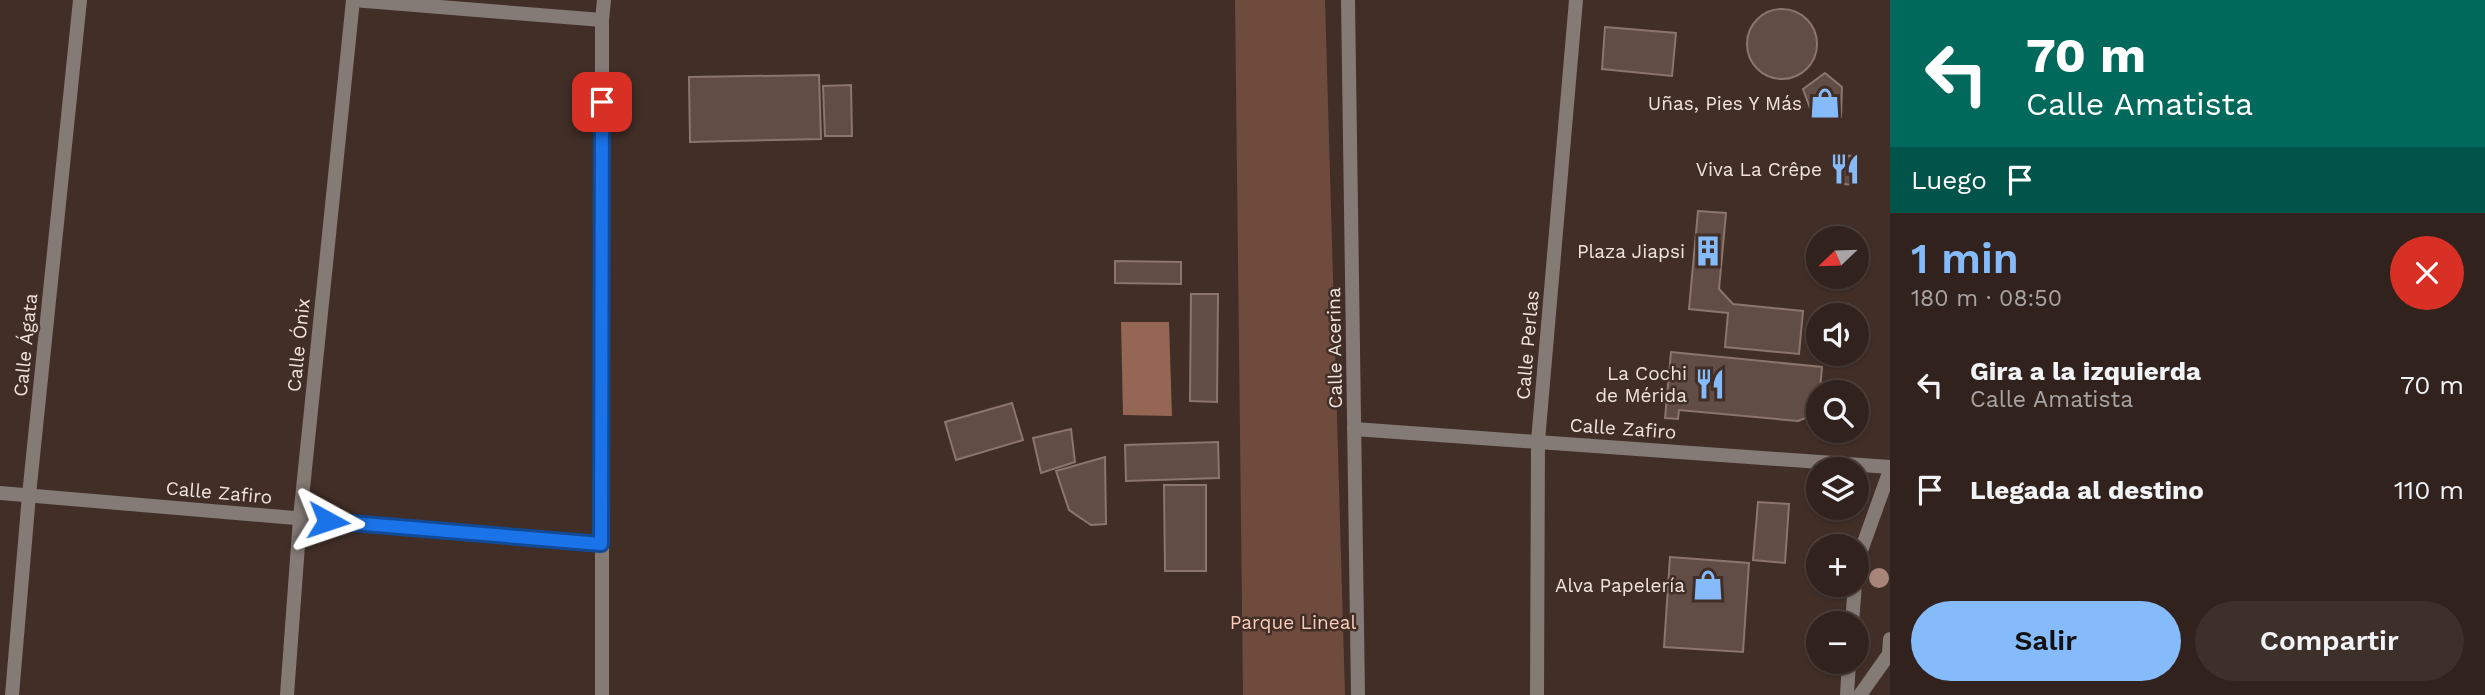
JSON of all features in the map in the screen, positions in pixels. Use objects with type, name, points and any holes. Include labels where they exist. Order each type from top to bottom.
[{"type":"street","name":"Calle Ágata","points":[[12,695],[29,495],[80,0]]},
{"type":"street","points":[[353,0],[602,20]]},
{"type":"street","name":"Calle Ónix","points":[[288,695],[300,518],[353,0]]},
{"type":"street","points":[[602,695],[604,0]]},
{"type":"street","name":"Calle Acerina","points":[[1348,0],[1358,695]]},
{"type":"street","name":"Calle Perlas","points":[[1538,695],[1538,441],[1576,0]]},
{"type":"street","name":"Calle Zafiro","points":[[1354,429],[1890,469]]},
{"type":"street","points":[[1867,534],[1890,469]]},
{"type":"street","name":"Calle Zafiro","points":[[0,493],[601,544]]},
{"type":"street","points":[[1860,695],[1889,654],[1890,639]]},
{"type":"street","points":[[1847,695],[1848,674]]},
{"type":"green space","name":"Parque Lineal","points":[[1235,0],[1325,0],[1345,695],[1243,695]]},
{"type":"shaded area","points":[[1121,322],[1169,322],[1172,416],[1123,415]]},
{"type":"building","points":[[1782,9],[1807,19],[1817,44],[1807,69],[1782,79],[1757,69],[1747,44],[1757,19]]},
{"type":"building","points":[[1605,27],[1676,33],[1672,76],[1602,69]]},
{"type":"building","name":"Uñas, Pies Y Más","points":[[1825,73],[1842,87],[1841,117],[1813,116],[1803,89]]},
{"type":"building","points":[[819,75],[821,139],[690,142],[689,77]]},
{"type":"building","points":[[851,85],[852,136],[825,136],[823,86]]},
{"type":"building","name":"Viva La Crêpe","points":[[1837,155],[1854,156],[1852,185],[1836,183]]},
{"type":"building","name":"Plaza Jiapsi","points":[[1698,211],[1726,213],[1719,289],[1733,304],[1803,311],[1799,354],[1725,347],[1728,313],[1689,309]]},
{"type":"building","points":[[1115,261],[1181,262],[1181,284],[1115,283]]},
{"type":"building","points":[[1191,294],[1218,294],[1217,402],[1190,401]]},
{"type":"building","points":[[1671,352],[1822,367],[1821,380],[1806,380],[1806,418],[1798,421],[1679,410],[1678,419],[1665,418]]},
{"type":"building","points":[[1012,403],[1023,440],[956,460],[945,422]]},
{"type":"building","points":[[1071,429],[1075,462],[1041,473],[1033,438]]},
{"type":"building","points":[[1218,442],[1219,478],[1126,481],[1125,445]]},
{"type":"building","points":[[1105,457],[1106,524],[1091,525],[1069,510],[1056,471]]},
{"type":"building","points":[[1164,485],[1206,485],[1206,571],[1165,571]]},
{"type":"building","points":[[1758,502],[1789,504],[1785,563],[1753,560]]},
{"type":"building","name":"Alva Papelería","points":[[1670,557],[1749,563],[1743,652],[1664,647]]},
{"type":"place","name":"Uñas, Pies Y Más","points":[[1825,103]]},
{"type":"place","name":"Viva La Crêpe","points":[[1845,169]]},
{"type":"place","name":"Plaza Jiapsi","points":[[1708,251]]},
{"type":"place","name":"La Cochi de Mérida","points":[[1710,384]]},
{"type":"place","name":"Alva Papelería","points":[[1708,585]]},
{"type":"route","points":[[328,521],[601,544],[602,102]]}]
